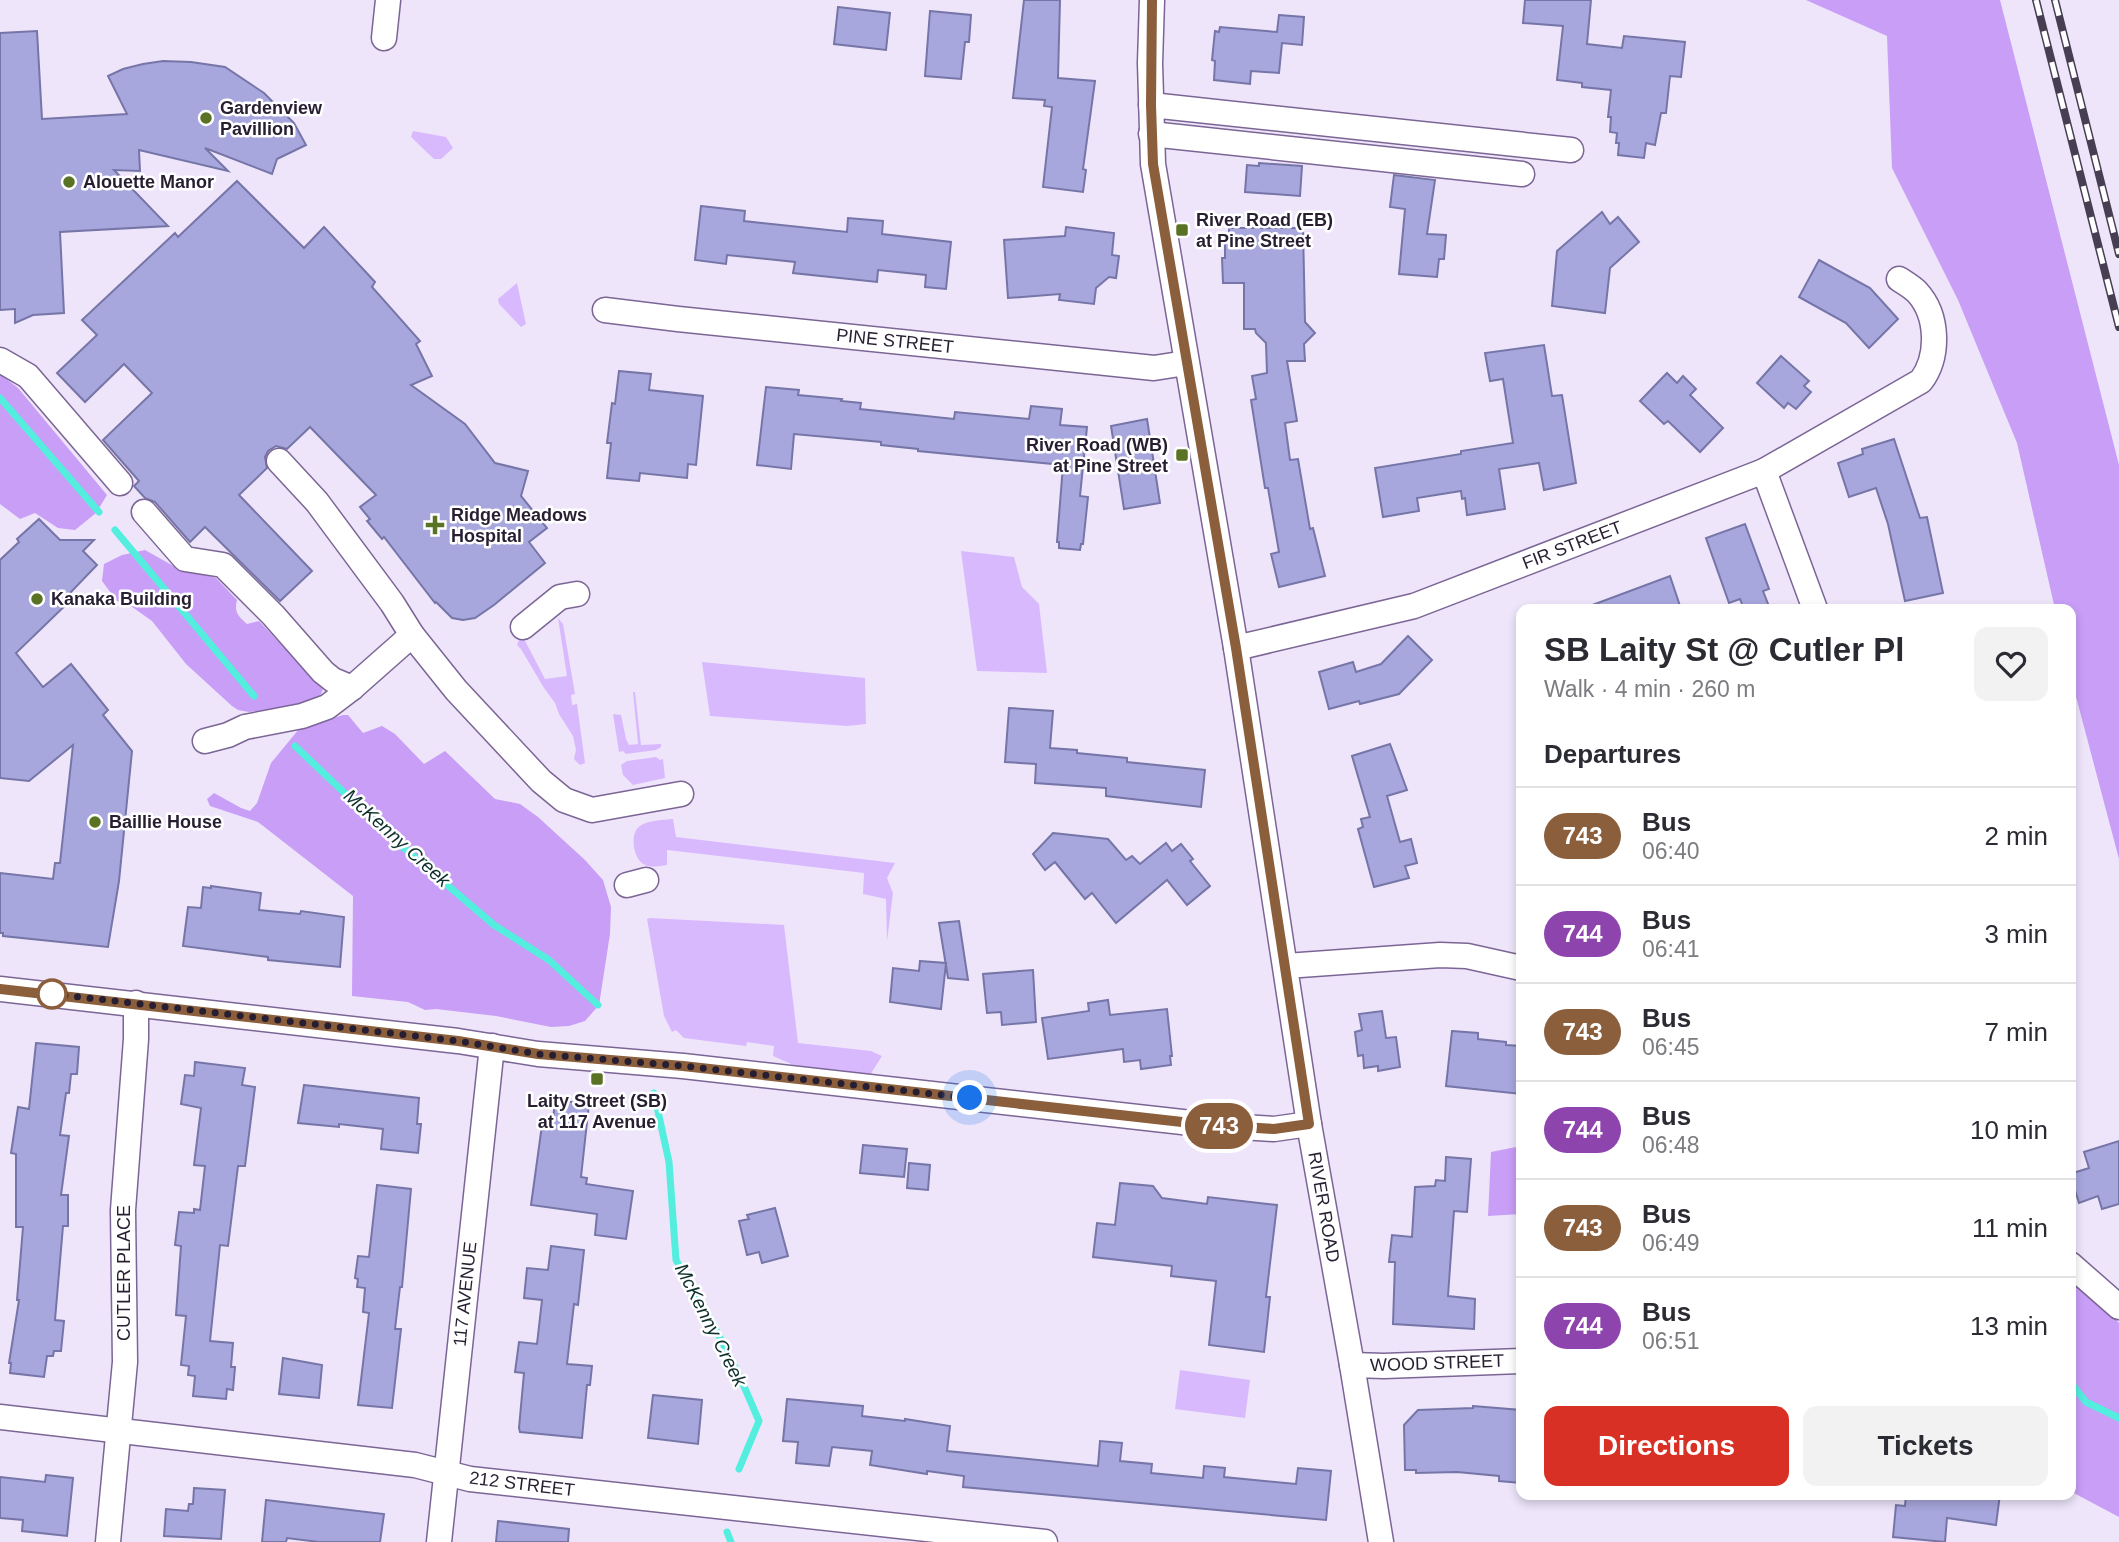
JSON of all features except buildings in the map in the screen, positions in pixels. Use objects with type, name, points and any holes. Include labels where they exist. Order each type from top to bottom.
[{"type":"street","points":[[384,38],[388,0]]},
{"type":"street","name":"RIVER ROAD","points":[[1152,0],[1153,164],[1236,648],[1309,1124],[1381,1542]]},
{"type":"street","points":[[1151,105],[1571,150]]},
{"type":"street","points":[[1151,134],[1522,174]]},
{"type":"street","name":"FIR STREET","points":[[1236,648],[1414,606],[1764,471],[1921,381],[1930,369],[1934,348],[1927,307],[1916,291],[1899,279]]},
{"type":"street","name":"PINE STREET","points":[[605,310],[1154,368],[1186,363]]},
{"type":"street","points":[[0,359],[28,376],[120,483]]},
{"type":"street","points":[[279,461],[317,502],[393,603],[412,635],[464,699],[541,780],[564,800],[592,810],[681,794]]},
{"type":"street","points":[[1764,471],[1813,604]]},
{"type":"street","points":[[145,512],[185,559],[223,565],[273,615],[323,672],[333,680],[352,688]]},
{"type":"street","points":[[523,627],[560,597],[577,594]]},
{"type":"street","points":[[205,741],[245,727],[327,707],[412,635]]},
{"type":"street","points":[[1286,966],[1440,955],[1467,956],[1516,967]]},
{"type":"street","points":[[0,989],[492,1046],[538,1054],[683,1066],[1209,1125],[1274,1129],[1309,1124]]},
{"type":"street","name":"CUTLER PLACE","points":[[108,1542],[125,1362],[124,1198],[136,1040],[136,1003]]},
{"type":"street","name":"117 AVENUE","points":[[439,1542],[492,1046]]},
{"type":"street","points":[[2076,1269],[2119,1307]]},
{"type":"street","name":"WOOD STREET","points":[[1352,1365],[1516,1360]]},
{"type":"street","name":"212 STREET","points":[[0,1417],[415,1465],[470,1479],[1045,1542]]},
{"type":"shaded area","points":[[1806,0],[2000,0],[2119,465],[2119,859],[2076,697],[2076,604],[2054,604],[2017,443],[1958,300],[1892,168],[1887,36]]},
{"type":"shaded area","points":[[413,131],[446,137],[453,148],[441,159],[434,159],[411,137]]},
{"type":"shaded area","points":[[517,283],[526,324],[521,327],[499,304],[498,299]]},
{"type":"shaded area","points":[[0,374],[18,388],[107,495],[96,513],[75,530],[58,528],[35,513],[20,519],[0,504]]},
{"type":"shaded area","points":[[145,550],[177,568],[216,578],[237,600],[236,611],[241,619],[247,624],[259,621],[323,689],[320,696],[314,702],[297,707],[249,712],[232,706],[186,664],[152,621],[128,604],[117,601],[102,581],[104,564],[122,555]]},
{"type":"shaded area","points":[[961,551],[1014,557],[1022,587],[1039,604],[1047,673],[977,671]]},
{"type":"shaded area","points":[[558,618],[563,624],[575,694],[571,695],[572,705],[577,704],[585,763],[580,765],[574,759],[576,750],[573,736],[517,645],[519,640],[516,637],[518,634],[522,635],[545,679],[567,676]]},
{"type":"shaded area","points":[[702,662],[865,678],[866,724],[847,726],[710,716]]},
{"type":"shaded area","points":[[633,692],[641,745],[661,744],[661,747],[626,754],[619,752],[613,714],[621,715],[629,745],[638,744]]},
{"type":"shaded area","points":[[348,715],[363,733],[382,726],[395,734],[424,764],[445,751],[495,799],[520,804],[538,817],[603,880],[611,907],[610,934],[599,1005],[585,1021],[569,1026],[551,1027],[496,1016],[425,1010],[408,1002],[352,996],[353,896],[258,822],[210,806],[207,799],[214,793],[250,811],[257,803],[271,763],[299,729]]},
{"type":"shaded area","points":[[656,757],[663,759],[665,778],[633,785],[623,775],[621,765],[627,761]]},
{"type":"shaded area","points":[[673,819],[676,837],[895,863],[887,878],[893,893],[887,941],[886,899],[863,894],[864,873],[667,850],[667,865],[645,865],[635,852],[634,834],[637,829],[647,823]]},
{"type":"shaded area","points":[[647,919],[784,925],[798,1043],[871,1051],[882,1056],[870,1075],[798,1067],[773,1056],[774,1046],[747,1042],[746,1046],[684,1038],[676,1030],[672,1032],[664,1016]]},
{"type":"shaded area","points":[[1516,1147],[1516,1214],[1488,1216],[1491,1152]]},
{"type":"shaded area","points":[[2076,1267],[2094,1298],[2119,1323],[2119,1517],[2076,1494]]},
{"type":"shaded area","points":[[1180,1370],[1250,1380],[1245,1418],[1175,1409]]},
{"type":"waterway","name":"McKenny Creek","points":[[0,398],[99,512]]},
{"type":"waterway","name":"McKenny Creek","points":[[115,530],[254,696]]},
{"type":"waterway","name":"McKenny Creek","points":[[295,746],[391,837],[494,925],[549,960],[598,1005]]},
{"type":"waterway","name":"McKenny Creek","points":[[654,1093],[669,1162],[676,1260],[712,1322],[759,1421],[739,1469]]},
{"type":"waterway","points":[[2076,1390],[2086,1402],[2119,1418]]},
{"type":"waterway","name":"McKenny Creek","points":[[727,1532],[731,1542]]},
{"type":"railway","points":[[2036,0],[2119,327]]},
{"type":"railway","points":[[2055,0],[2119,254]]},
{"type":"bus line","name":"743","points":[[0,989],[458,1041],[538,1054],[683,1066],[1209,1125],[1274,1129],[1309,1124],[1236,648],[1153,164],[1150,63],[1152,0]]},
{"type":"place","name":"Gardenview Pavillion","points":[[206,118]]},
{"type":"place","name":"Alouette Manor","points":[[69,182]]},
{"type":"place","name":"River Road (EB) at Pine Street","points":[[1182,230]]},
{"type":"place","name":"River Road (WB) at Pine Street","points":[[1182,455]]},
{"type":"place","name":"Ridge Meadows Hospital","points":[[435,525]]},
{"type":"place","name":"Kanaka Building","points":[[37,599]]},
{"type":"place","name":"Baillie House","points":[[95,822]]},
{"type":"place","name":"Laity Street (SB) at 117 Avenue","points":[[597,1079]]},
{"type":"route","points":[[52,994],[46,993],[458,1041],[538,1054],[683,1066],[970,1098]]}]
